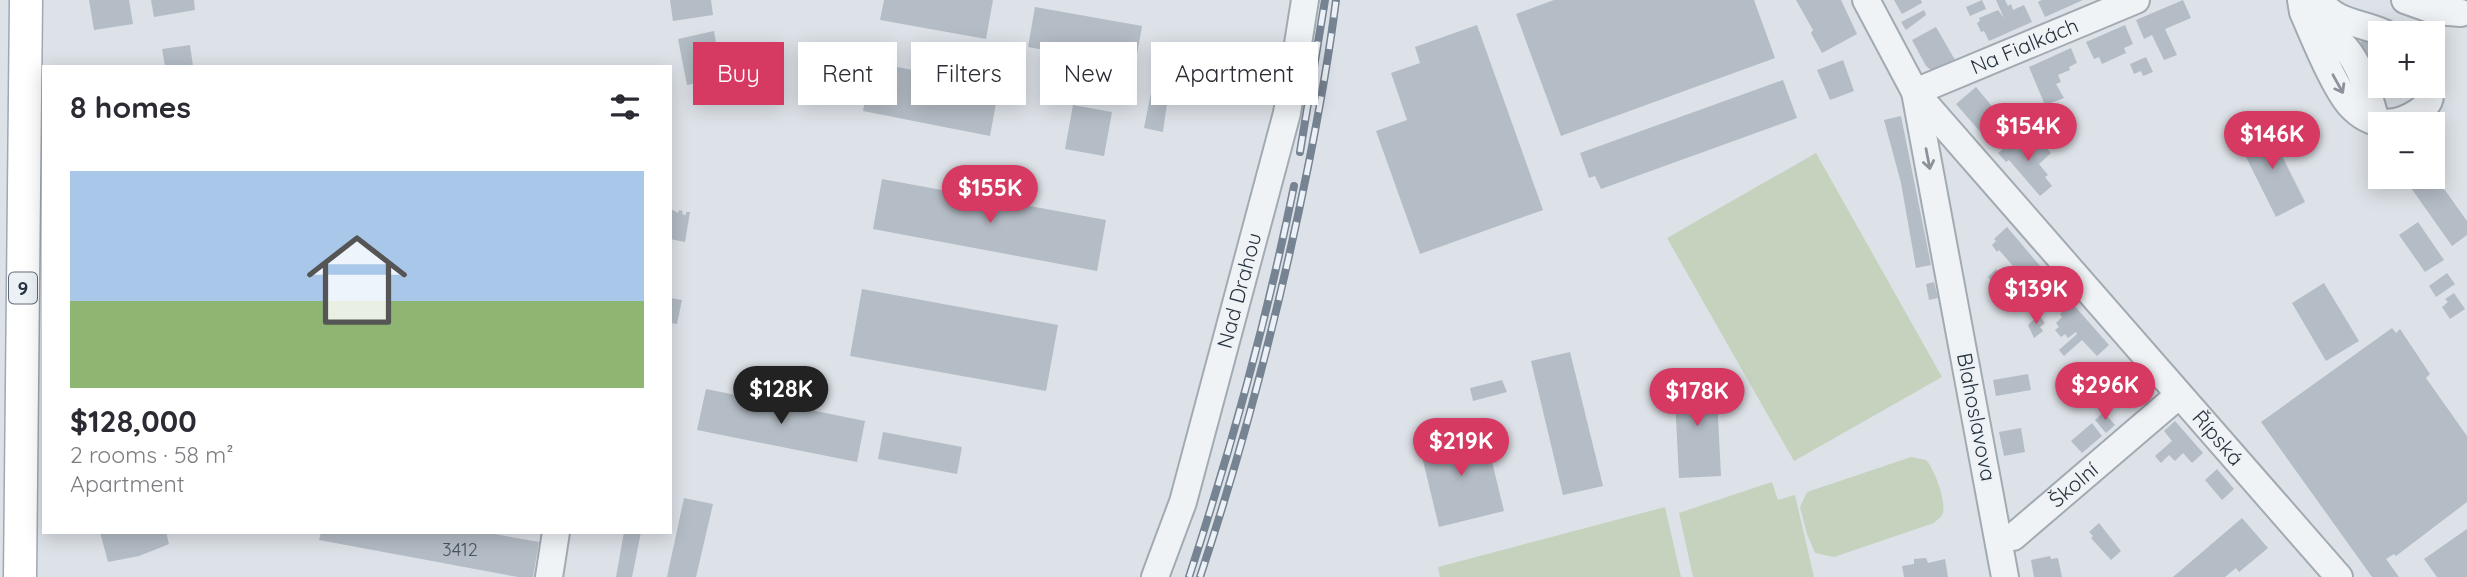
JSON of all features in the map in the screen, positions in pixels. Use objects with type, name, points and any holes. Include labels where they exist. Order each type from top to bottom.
[{"type":"main road","name":"9","points":[[20,577],[26,0]]},
{"type":"street","name":"Nad Drahou","points":[[1155,577],[1183,502],[1287,113],[1305,0]]},
{"type":"street","name":"Řípská","points":[[1866,0],[1915,92],[2339,577]]},
{"type":"street","name":"Na Fialkách","points":[[1915,92],[2136,0]]},
{"type":"street","points":[[2301,0],[2311,29],[2332,36],[2344,48],[2364,78],[2368,92]]},
{"type":"street","points":[[2319,0],[2335,17],[2368,28]]},
{"type":"street","points":[[2405,0],[2436,11],[2464,14]]},
{"type":"street","points":[[2429,0],[2464,14]]},
{"type":"street","name":"Blahoslavova","points":[[1915,92],[2005,577]]},
{"type":"street","points":[[2370,98],[2376,121],[2402,122],[2429,104],[2431,98]]},
{"type":"street","name":"Školní","points":[[1999,539],[2013,537],[2179,395]]},
{"type":"street","points":[[549,577],[555,534]]},
{"type":"green space","points":[[1816,153],[1942,377],[1794,461],[1667,238]]},
{"type":"green space","points":[[1911,457],[1926,460],[1939,486],[1943,510],[1934,523],[1834,557],[1815,553],[1800,507],[1807,492]]},
{"type":"green space","points":[[1772,482],[1778,500],[1795,495],[1814,577],[1693,577],[1679,513]]},
{"type":"green space","points":[[1665,507],[1681,577],[1440,577],[1438,567]]},
{"type":"building","points":[[89,0],[129,0],[133,24],[94,30]]},
{"type":"building","points":[[151,0],[194,0],[195,10],[154,17]]},
{"type":"building","points":[[670,0],[711,0],[713,15],[673,21]]},
{"type":"building","points":[[884,0],[993,0],[986,39],[880,20]]},
{"type":"building","points":[[1554,0],[1754,0],[1775,58],[1561,136],[1516,14]]},
{"type":"building","points":[[1796,0],[1841,0],[1857,34],[1822,53]]},
{"type":"building","points":[[1894,0],[1921,0],[1922,3],[1902,14]]},
{"type":"building","points":[[1982,0],[1986,9],[1970,16],[1966,7]]},
{"type":"building","points":[[1996,0],[2005,0],[2008,6],[2011,4],[2013,10],[2024,5],[2032,22],[1989,41],[1977,23],[1979,18],[1998,10],[2004,18]]},
{"type":"building","points":[[2083,0],[2045,17],[2038,2]]},
{"type":"building","points":[[2183,0],[2191,18],[2165,29],[2177,55],[2164,60],[2152,35],[2144,39],[2136,20]]},
{"type":"building","points":[[1035,7],[1142,26],[1137,55],[1137,42],[1040,42],[1040,49],[1028,47]]},
{"type":"building","points":[[1924,10],[1926,15],[1906,30],[1901,22]]},
{"type":"building","points":[[1477,25],[1543,210],[1420,254],[1376,131],[1407,120],[1391,73],[1420,63],[1415,47]]},
{"type":"building","points":[[2125,25],[2133,44],[2124,48],[2126,53],[2102,64],[2099,57],[2094,59],[2086,42]]},
{"type":"building","points":[[1936,27],[1955,60],[1931,70],[1912,40]]},
{"type":"building","points":[[714,31],[716,42],[693,42],[693,84],[687,85],[678,39]]},
{"type":"building","points":[[2368,37],[2368,72],[2349,84],[2333,61]]},
{"type":"building","points":[[190,45],[193,65],[165,65],[162,49]]},
{"type":"building","points":[[2071,48],[2077,63],[2069,67],[2070,70],[2058,75],[2061,82],[2056,84],[2064,98],[2045,105],[2029,67]]},
{"type":"building","points":[[2146,57],[2153,72],[2143,76],[2141,71],[2134,74],[2130,64]]},
{"type":"building","points":[[1843,60],[1854,91],[1830,100],[1817,70]]},
{"type":"building","points":[[897,67],[911,70],[911,105],[996,105],[990,136],[863,111],[864,105],[897,105]]},
{"type":"building","points":[[1783,80],[1797,118],[1601,189],[1595,176],[1589,178],[1580,153]]},
{"type":"building","points":[[1976,87],[1996,111],[1992,114],[1995,118],[1999,114],[2008,125],[1989,142],[1956,104]]},
{"type":"building","points":[[1151,93],[1151,105],[1167,105],[1163,132],[1144,128]]},
{"type":"building","points":[[1073,105],[1112,112],[1104,156],[1065,149]]},
{"type":"building","points":[[1901,116],[1931,265],[1916,268],[1901,183],[1884,120]]},
{"type":"building","points":[[2267,126],[2305,202],[2276,217],[2238,141]]},
{"type":"building","points":[[2018,136],[2029,150],[2034,145],[2037,149],[2043,144],[2051,153],[2039,164],[2048,175],[2045,177],[2052,186],[2040,196],[2009,160],[2006,162],[1998,153]]},
{"type":"building","points":[[882,179],[1106,220],[1097,271],[873,229]]},
{"type":"building","points":[[2412,189],[2444,189],[2467,221],[2467,235],[2452,246]]},
{"type":"building","points":[[672,210],[678,213],[679,210],[683,211],[682,214],[686,215],[686,212],[690,212],[685,242],[672,239]]},
{"type":"building","points":[[2418,222],[2444,260],[2425,272],[2399,235]]},
{"type":"building","points":[[2007,227],[2063,293],[2048,307],[2028,284],[2012,297],[2004,288],[2008,284],[1999,287],[2001,298],[1995,299],[1993,287],[1996,287],[1988,277],[1996,269],[2009,284],[2020,274],[1992,245],[1996,241],[1994,239]]},
{"type":"building","points":[[2447,273],[2455,284],[2436,297],[2429,286]]},
{"type":"building","points":[[1934,282],[1938,298],[1929,300],[1926,284]]},
{"type":"building","points":[[2324,283],[2359,341],[2326,361],[2292,303]]},
{"type":"building","points":[[862,289],[1058,325],[1046,391],[850,356]]},
{"type":"building","points":[[2454,293],[2465,309],[2450,319],[2442,307],[2448,302],[2445,299]]},
{"type":"building","points":[[672,298],[682,300],[677,324],[672,323]]},
{"type":"building","points":[[2072,303],[2109,345],[2097,356],[2082,340],[2064,356],[2059,350],[2077,334],[2076,332],[2068,338],[2065,334],[2061,337],[2055,330],[2059,327],[2056,323],[2062,317],[2060,314]]},
{"type":"building","points":[[2039,315],[2045,323],[2040,327],[2043,331],[2034,338],[2028,325]]},
{"type":"building","points":[[2392,328],[2396,333],[2400,329],[2430,374],[2426,378],[2467,436],[2467,502],[2396,556],[2394,554],[2386,559],[2399,577],[2372,577],[2261,422]]},
{"type":"building","points":[[1570,352],[1603,486],[1563,495],[1531,361]]},
{"type":"building","points":[[2028,374],[2031,390],[1996,396],[1993,380]]},
{"type":"building","points":[[2135,375],[2151,393],[2139,404],[2122,385]]},
{"type":"building","points":[[1716,378],[1721,476],[1679,478],[1674,379]]},
{"type":"building","points":[[2089,378],[2102,393],[2093,401],[2080,386]]},
{"type":"building","points":[[1502,380],[1507,392],[1473,401],[1470,388]]},
{"type":"building","points":[[706,389],[865,421],[857,462],[697,430]]},
{"type":"building","points":[[2104,412],[2115,425],[2106,433],[2095,420]]},
{"type":"building","points":[[2175,421],[2203,453],[2192,463],[2183,453],[2175,461],[2169,455],[2161,463],[2155,456],[2172,441],[2164,431]]},
{"type":"building","points":[[2092,423],[2102,436],[2082,453],[2071,441]]},
{"type":"building","points":[[2021,428],[2025,452],[2004,456],[1999,432]]},
{"type":"building","points":[[1484,429],[1504,511],[1439,527],[1419,444]]},
{"type":"building","points":[[883,432],[962,447],[957,474],[878,459]]},
{"type":"building","points":[[2217,469],[2234,489],[2222,500],[2205,480]]},
{"type":"building","points":[[684,498],[713,504],[696,577],[667,577]]},
{"type":"building","points":[[2242,518],[2268,548],[2239,572],[2236,568],[2225,577],[2173,577]]},
{"type":"building","points":[[2099,523],[2121,551],[2111,560],[2091,538],[2093,536],[2089,532]]},
{"type":"building","points":[[2467,529],[2467,577],[2437,577],[2424,559]]},
{"type":"building","points":[[101,534],[166,534],[169,544],[139,556],[108,562]]},
{"type":"building","points":[[320,534],[494,534],[539,542],[533,577],[518,577],[319,540]]},
{"type":"building","points":[[624,534],[641,534],[632,577],[616,577]]},
{"type":"building","points":[[2050,556],[2051,559],[2058,558],[2062,577],[2034,577],[2031,560]]},
{"type":"building","points":[[1926,558],[1928,563],[1945,559],[1948,577],[1904,577],[1902,566],[1914,564],[1914,559]]},
{"type":"railway","points":[[1300,152],[1325,0]]},
{"type":"railway","points":[[1200,577],[1247,425],[1286,271],[1316,126],[1336,0]]},
{"type":"railway","points":[[1189,577],[1247,383],[1294,186]]}]
